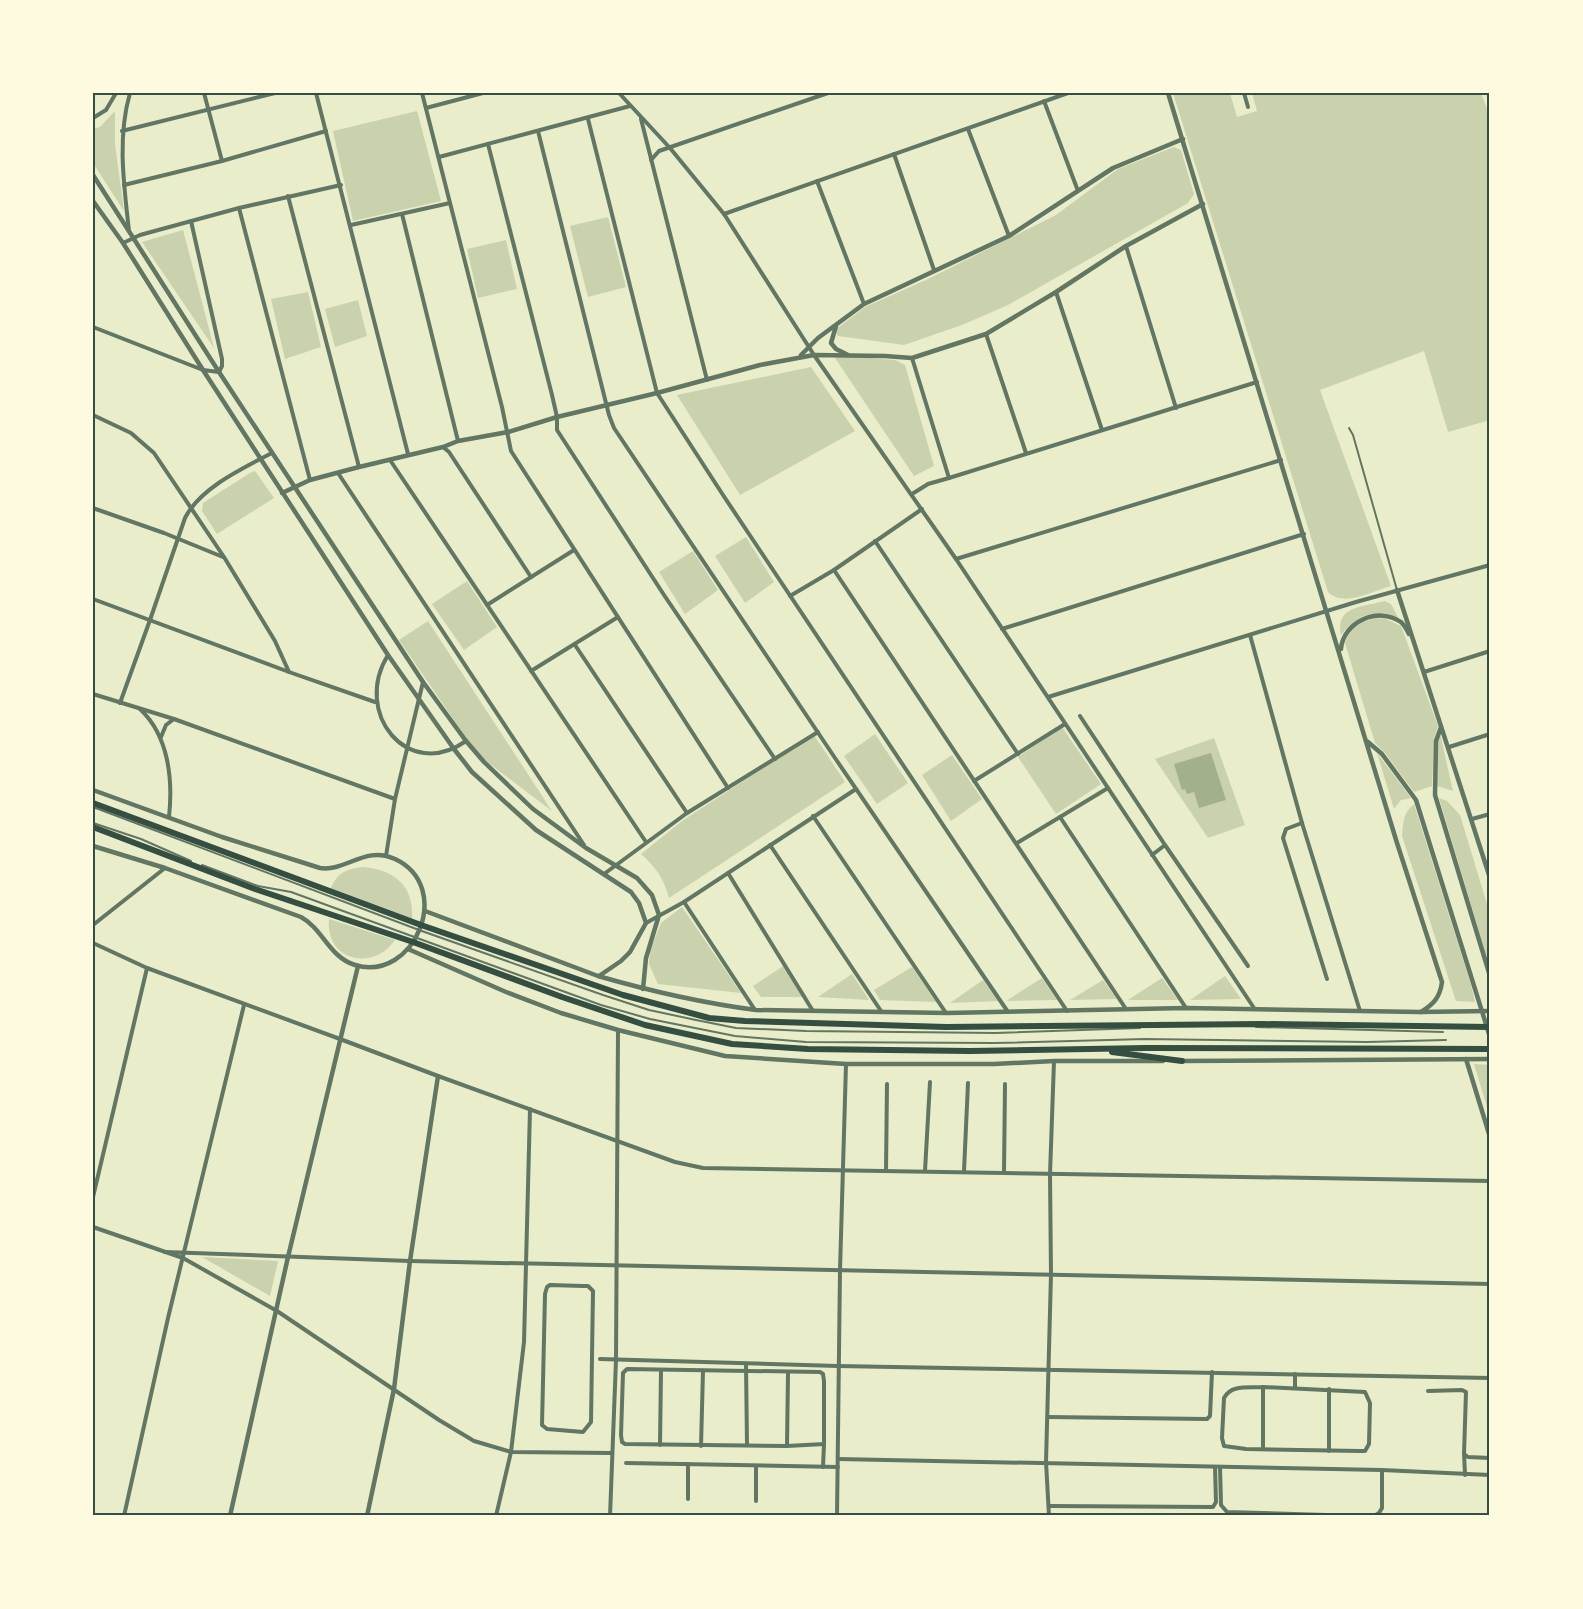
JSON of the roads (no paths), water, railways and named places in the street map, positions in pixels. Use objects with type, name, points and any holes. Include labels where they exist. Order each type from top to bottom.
[{"type":"main road","points":[[93,805],[420,928],[623,995],[718,1018],[946,1027],[1222,1024],[1490,1027]]},
{"type":"main road","points":[[93,825],[255,889],[414,940],[486,971],[645,1025],[732,1044],[808,1049],[970,1051],[1087,1048],[1490,1049]]},
{"type":"main road","points":[[1087,1048],[1182,1061]]},
{"type":"street","points":[[93,118],[106,110],[116,93]]},
{"type":"street","points":[[129,231],[122,131],[130,93]]},
{"type":"street","points":[[204,93],[222,161]]},
{"type":"street","points":[[122,131],[275,93]]},
{"type":"street","points":[[316,93],[408,454]]},
{"type":"street","points":[[422,93],[508,432],[511,452],[728,788]]},
{"type":"street","points":[[426,108],[483,93]]},
{"type":"street","points":[[619,93],[670,148],[724,214],[814,355],[956,559],[1254,1008]]},
{"type":"street","points":[[651,160],[659,151],[828,93]]},
{"type":"street","points":[[724,214],[1068,93]]},
{"type":"street","points":[[1168,93],[1397,843],[1442,982],[1437,999],[1431,1006],[1419,1012]]},
{"type":"street","points":[[1244,93],[1248,106]]},
{"type":"street","points":[[1044,101],[1078,191]]},
{"type":"street","points":[[439,157],[630,106]]},
{"type":"street","points":[[588,118],[657,393],[1068,1011]]},
{"type":"street","points":[[641,118],[707,380]]},
{"type":"street","points":[[968,129],[1009,236]]},
{"type":"street","points":[[124,185],[222,161],[326,131]]},
{"type":"street","points":[[538,131],[614,428],[1008,1012]]},
{"type":"street","points":[[800,356],[809,346],[864,304],[1009,236],[1113,168],[1183,139]]},
{"type":"street","points":[[488,144],[557,417],[557,430],[775,759]]},
{"type":"street","points":[[894,154],[934,270]]},
{"type":"street","points":[[93,175],[219,372],[423,682],[466,741],[533,810],[586,848],[637,878],[652,895],[659,915],[646,958],[643,989]]},
{"type":"street","points":[[817,181],[864,304]]},
{"type":"street","points":[[123,243],[239,208],[341,184]]},
{"type":"street","points":[[288,196],[359,467]]},
{"type":"street","points":[[93,201],[123,243],[388,655],[454,749],[472,772],[536,830],[631,892],[639,903],[646,923]]},
{"type":"street","points":[[351,225],[450,203]]},
{"type":"street","points":[[282,492],[310,480],[443,447],[458,441],[508,432],[557,417],[707,380],[759,364],[814,355],[912,358],[986,334],[1126,246],[1203,204]]},
{"type":"street","points":[[239,208],[310,480]]},
{"type":"street","points":[[402,214],[458,441]]},
{"type":"street","points":[[191,221],[222,359],[219,372]]},
{"type":"street","points":[[1126,246],[1176,408]]},
{"type":"street","points":[[1056,292],[1102,430]]},
{"type":"street","points":[[836,326],[831,343],[836,349],[851,356]]},
{"type":"street","points":[[93,327],[203,370],[219,372]]},
{"type":"street","points":[[986,334],[1026,453]]},
{"type":"street","points":[[912,358],[948,478]]},
{"type":"street","points":[[912,494],[928,484],[1257,382]]},
{"type":"street","points":[[93,415],[131,433],[154,453],[224,557],[275,641],[289,672]]},
{"type":"street","points":[[443,447],[449,452],[531,577]]},
{"type":"street","points":[[120,703],[191,506],[205,492],[273,452]]},
{"type":"street","points":[[390,460],[646,842]]},
{"type":"street","points":[[956,559],[1281,460]]},
{"type":"street","points":[[338,473],[586,848]]},
{"type":"street","points":[[93,507],[224,557]]},
{"type":"street","points":[[790,596],[834,570],[922,509]]},
{"type":"street","points":[[1002,629],[1304,534]]},
{"type":"street","points":[[875,541],[1018,754]]},
{"type":"street","points":[[487,605],[574,550]]},
{"type":"street","points":[[1048,697],[1397,590],[1490,565]]},
{"type":"street","points":[[834,570],[1127,1010]]},
{"type":"street","points":[[1397,590],[1473,819],[1490,878]]},
{"type":"street","points":[[93,599],[375,702]]},
{"type":"street","points":[[1342,659],[1341,645],[1346,634],[1354,624],[1377,615],[1402,622],[1415,644]]},
{"type":"street","points":[[531,672],[618,617]]},
{"type":"street","points":[[1250,635],[1302,823],[1360,1011]]},
{"type":"street","points":[[575,645],[687,813]]},
{"type":"street","points":[[1424,672],[1490,651]]},
{"type":"street","points":[[388,655],[379,669],[375,702],[388,731],[395,739],[421,753],[438,753],[454,749],[466,741]]},
{"type":"street","points":[[386,856],[395,799],[423,682]]},
{"type":"street","points":[[93,694],[174,719],[395,799]]},
{"type":"street","points":[[139,708],[151,720],[161,737],[170,786],[169,817]]},
{"type":"street","points":[[1080,716],[1248,966]]},
{"type":"street","points":[[161,737],[166,725],[174,719]]},
{"type":"street","points":[[974,781],[1065,724]]},
{"type":"street","points":[[1441,726],[1436,741],[1435,795],[1490,976]]},
{"type":"street","points":[[604,874],[687,813],[818,732]]},
{"type":"street","points":[[1449,747],[1490,734]]},
{"type":"street","points":[[1368,742],[1382,754],[1416,800],[1490,1037]]},
{"type":"street","points":[[1017,843],[1108,788]]},
{"type":"street","points":[[598,976],[630,952],[646,923],[684,902],[856,789]]},
{"type":"street","points":[[93,790],[222,837],[320,868],[331,868],[362,857],[386,856],[401,863],[413,873],[423,893],[425,911],[420,928],[408,950],[396,959],[378,966],[358,966],[336,954],[311,924],[301,917],[165,868],[93,846]]},
{"type":"street","points":[[1473,819],[1490,814]]},
{"type":"street","points":[[813,816],[946,1013]]},
{"type":"street","points":[[1060,817],[1186,1008]]},
{"type":"street","points":[[1302,823],[1286,829],[1283,838],[1327,979]]},
{"type":"street","points":[[770,845],[881,1011]]},
{"type":"street","points":[[1152,855],[1165,845]]},
{"type":"street","points":[[93,925],[165,868]]},
{"type":"street","points":[[728,873],[814,1012]]},
{"type":"street","points":[[684,902],[756,1010]]},
{"type":"street","points":[[425,911],[598,976],[643,989],[756,1010],[946,1013],[1186,1008],[1490,1011]]},
{"type":"street","points":[[93,943],[147,968],[244,1005],[675,1162],[703,1168],[1490,1181]]},
{"type":"street","points":[[408,950],[561,1013],[618,1030],[725,1056],[846,1064],[1490,1059]]},
{"type":"street","points":[[230,1516],[288,1257],[358,966]]},
{"type":"street","points":[[93,1197],[147,968]]},
{"type":"street","points":[[124,1516],[184,1252],[244,1005]]},
{"type":"street","points":[[610,1516],[616,1360],[618,1030]]},
{"type":"street","points":[[1466,1059],[1490,1137]]},
{"type":"street","points":[[1048,1516],[1046,1462],[1054,1061]]},
{"type":"street","points":[[837,1516],[838,1366],[846,1064]]},
{"type":"street","points":[[367,1516],[394,1389],[410,1261],[438,1076]]},
{"type":"street","points":[[925,1171],[930,1082]]},
{"type":"street","points":[[964,1171],[968,1083]]},
{"type":"street","points":[[886,1170],[887,1084]]},
{"type":"street","points":[[1004,1172],[1005,1084]]},
{"type":"street","points":[[496,1516],[511,1452],[524,1342],[530,1109]]},
{"type":"street","points":[[93,1227],[183,1258],[277,1311],[474,1441],[511,1452],[611,1453]]},
{"type":"street","points":[[165,1252],[410,1261],[1490,1284]]},
{"type":"street","points":[[548,1286],[583,1286],[592,1290],[595,1359],[590,1426],[583,1432],[544,1428],[542,1425],[545,1294],[548,1286]]},
{"type":"street","points":[[595,1359],[838,1366],[1490,1378]]},
{"type":"street","points":[[746,1364],[747,1445]]},
{"type":"street","points":[[823,1467],[824,1444],[823,1374],[818,1372],[627,1369],[623,1372],[621,1435],[625,1444],[787,1446],[824,1444]]},
{"type":"street","points":[[660,1445],[661,1370]]},
{"type":"street","points":[[701,1446],[703,1371]]},
{"type":"street","points":[[1048,1416],[1207,1419],[1210,1416],[1212,1372]]},
{"type":"street","points":[[787,1446],[788,1373]]},
{"type":"street","points":[[1295,1374],[1295,1388]]},
{"type":"street","points":[[1233,1388],[1263,1388],[1329,1389],[1366,1393],[1370,1403],[1369,1444],[1365,1450],[1329,1451],[1230,1448],[1222,1444],[1224,1398],[1227,1392],[1233,1388]]},
{"type":"street","points":[[1263,1388],[1263,1449]]},
{"type":"street","points":[[1329,1389],[1329,1451]]},
{"type":"street","points":[[1428,1390],[1462,1390],[1467,1393],[1465,1475]]},
{"type":"street","points":[[1464,1452],[1468,1457],[1490,1458]]},
{"type":"street","points":[[838,1459],[1382,1470],[1490,1476]]},
{"type":"street","points":[[626,1463],[838,1467]]},
{"type":"street","points":[[688,1464],[688,1499]]},
{"type":"street","points":[[756,1466],[756,1501]]},
{"type":"street","points":[[1049,1506],[1213,1507],[1216,1502],[1215,1467]]},
{"type":"street","points":[[1221,1467],[1221,1505],[1227,1512],[1358,1516]]},
{"type":"street","points":[[1374,1516],[1382,1509],[1382,1470]]},
{"type":"lane","points":[[1349,428],[1353,435],[1397,590]]},
{"type":"lane","points":[[420,928],[649,1010],[736,1028],[995,1033],[1178,1026],[1443,1032]]},
{"type":"lane","points":[[414,940],[601,1005],[650,1019],[735,1036],[806,1042],[995,1043],[1145,1039],[1346,1042],[1446,1040]]}]
